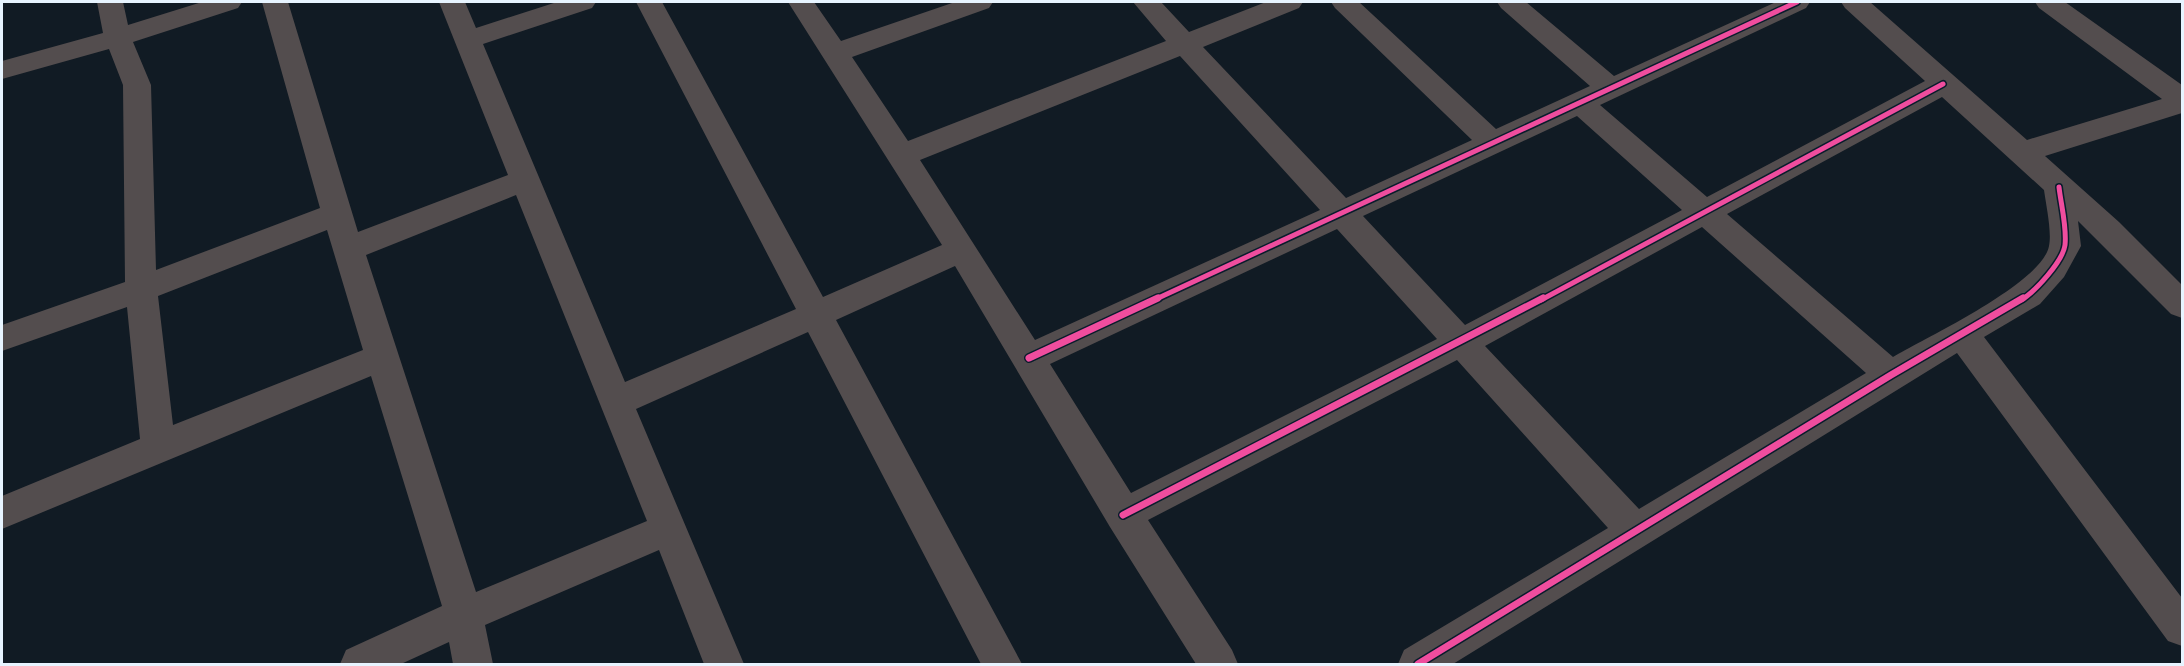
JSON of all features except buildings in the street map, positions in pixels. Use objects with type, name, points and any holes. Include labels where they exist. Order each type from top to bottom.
[{"type":"street","points":[[110,2],[117,38],[132,68],[137,85],[141,289],[158,447]]},
{"type":"street","points":[[2,70],[117,38],[229,2]]},
{"type":"street","points":[[275,2],[348,249],[464,615],[473,664]]},
{"type":"street","points":[[452,2],[724,664]]},
{"type":"street","points":[[467,40],[584,2]]},
{"type":"street","points":[[650,2],[814,315],[1002,664]]},
{"type":"street","points":[[801,2],[962,250],[1123,515],[1218,664]]},
{"type":"street","points":[[836,53],[980,2]]},
{"type":"street","points":[[1146,2],[1343,212],[1636,532]]},
{"type":"street","points":[[900,156],[1290,2]]},
{"type":"street","points":[[1344,2],[1492,142]]},
{"type":"street","points":[[1510,2],[1609,87]]},
{"type":"street","points":[[1854,2],[2108,230],[2182,305]]},
{"type":"street","points":[[2048,2],[2182,101]]},
{"type":"street","points":[[1029,358],[1579,102],[1778,5]]},
{"type":"street","points":[[1123,515],[1462,342],[1943,84]]},
{"type":"street","points":[[2020,153],[2182,101]]},
{"type":"street","points":[[1579,102],[1892,375]]},
{"type":"street","points":[[348,249],[525,180]]},
{"type":"street","points":[[1418,664],[1892,375],[2029,295],[2053,268],[2065,246],[2059,187]]},
{"type":"street","points":[[2,338],[141,289],[338,214]]},
{"type":"street","points":[[616,402],[962,250]]},
{"type":"street","points":[[1963,335],[2182,628]]},
{"type":"street","points":[[2,513],[158,447],[382,357]]},
{"type":"street","points":[[360,664],[464,615],[668,529]]},
{"type":"cycle path","points":[[1029,358],[1797,2]]},
{"type":"cycle path","points":[[1123,515],[1462,342],[1943,84]]},
{"type":"cycle path","points":[[1418,664],[1891,375],[2029,295],[2053,268],[2065,246],[2059,187]]}]
